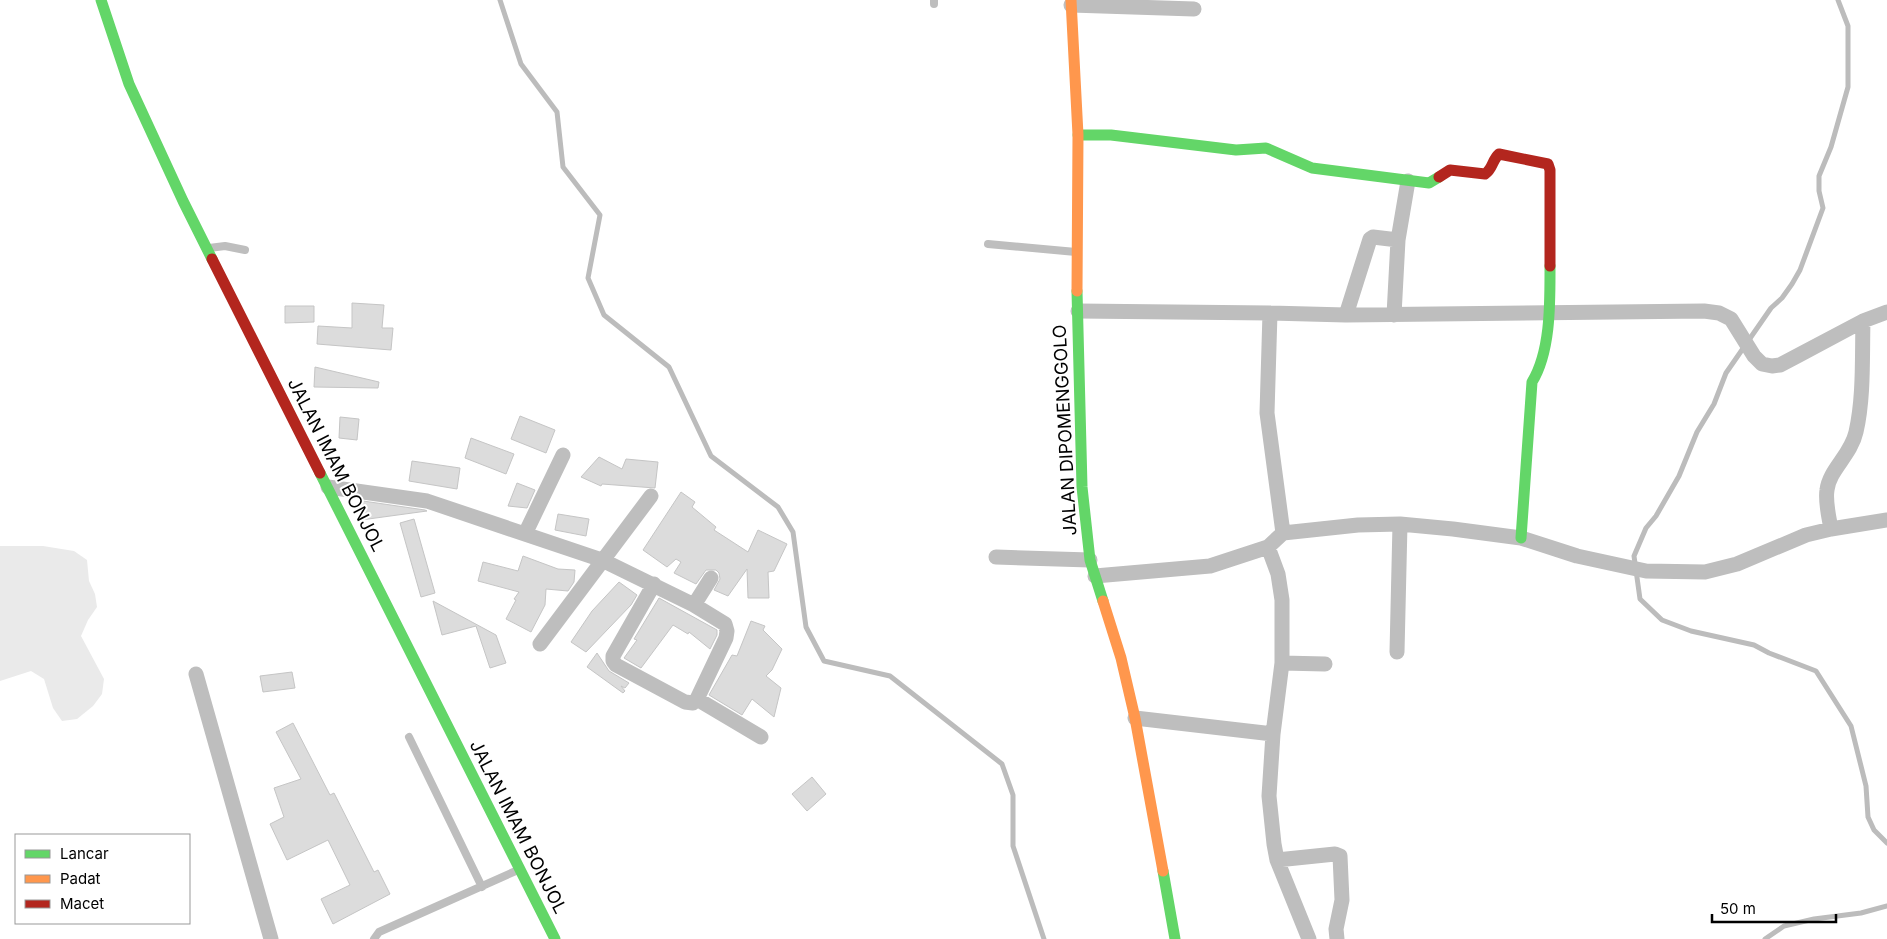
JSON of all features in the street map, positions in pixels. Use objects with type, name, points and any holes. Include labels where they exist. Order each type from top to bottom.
[{"type":"street","name":"JALAN IMAM BONJOL","points":[[101,0],[129,84],[183,201],[556,939]]},
{"type":"street","points":[[1071,3],[1194,9]]},
{"type":"street","name":"JALAN DIPOMENGGOLO","points":[[1071,3],[1078,135],[1078,311],[1082,487],[1090,560],[1121,658],[1135,718],[1175,939]]},
{"type":"street","points":[[1078,135],[1111,135],[1236,150],[1266,148],[1312,168],[1429,183],[1450,170],[1485,174],[1490,171],[1494,157],[1499,154],[1548,164],[1550,170],[1550,312],[1540,369],[1532,382],[1521,538]]},
{"type":"street","points":[[1394,315],[1398,240],[1408,181]]},
{"type":"street","points":[[1346,315],[1370,239],[1373,237],[1398,240]]},
{"type":"street","points":[[1078,311],[1346,315],[1704,311],[1719,313],[1731,319],[1742,340],[1754,356],[1762,364],[1772,366],[1780,365],[1863,320],[1887,312]]},
{"type":"street","points":[[1270,313],[1266,412],[1283,533]]},
{"type":"street","points":[[1831,529],[1826,491],[1831,477],[1849,452],[1856,436],[1859,417],[1863,320]]},
{"type":"street","points":[[525,534],[563,455]]},
{"type":"street","points":[[328,486],[427,501],[602,560],[654,584],[694,605],[725,624],[727,631],[726,638],[697,699],[693,703],[685,702],[616,665],[613,661],[654,584]]},
{"type":"street","points":[[540,644],[651,496]]},
{"type":"street","points":[[1095,576],[1210,566],[1268,547],[1283,533],[1358,525],[1400,524],[1521,538],[1577,556],[1626,568],[1646,571],[1704,572],[1737,564],[1806,535],[1887,520]]},
{"type":"street","points":[[1397,652],[1400,524]]},
{"type":"street","points":[[1268,547],[1281,587],[1282,663],[1273,734],[1269,796],[1277,860],[1309,939]]},
{"type":"street","points":[[996,557],[1090,560]]},
{"type":"street","points":[[694,605],[711,578]]},
{"type":"street","points":[[1282,663],[1325,664]]},
{"type":"street","points":[[196,674],[271,939]]},
{"type":"street","points":[[697,699],[761,737]]},
{"type":"street","points":[[1135,718],[1273,734]]},
{"type":"street","points":[[1277,860],[1335,854],[1340,856],[1342,900],[1336,929],[1337,939]]},
{"type":"lane","points":[[988,244],[1078,252]]},
{"type":"lane","points":[[207,249],[225,246],[245,250]]},
{"type":"lane","points":[[409,737],[482,887]]},
{"type":"lane","points":[[374,939],[379,932],[520,869]]},
{"type":"shaded area","points":[[0,546],[43,546],[74,551],[87,560],[89,581],[95,594],[97,607],[88,620],[81,636],[104,679],[102,694],[93,706],[77,719],[62,721],[53,708],[44,679],[31,671],[0,681]]},
{"type":"building","points":[[352,303],[384,305],[382,328],[393,328],[391,350],[317,344],[318,326],[352,328]]},
{"type":"building","points":[[285,306],[314,306],[314,322],[285,323]]},
{"type":"building","points":[[315,367],[379,382],[378,388],[314,387]]},
{"type":"building","points":[[520,416],[555,430],[546,453],[511,439]]},
{"type":"building","points":[[340,417],[359,419],[357,440],[339,438]]},
{"type":"building","points":[[471,438],[514,454],[506,474],[465,458]]},
{"type":"building","points":[[599,457],[622,469],[626,459],[658,462],[655,488],[602,484],[601,486],[581,477]]},
{"type":"building","points":[[412,461],[460,468],[457,489],[409,481]]},
{"type":"building","points":[[517,483],[535,490],[527,508],[508,506]]},
{"type":"building","points":[[681,492],[695,502],[692,507],[716,527],[714,530],[748,552],[758,530],[787,544],[774,571],[768,572],[769,598],[748,598],[747,569],[728,596],[714,590],[720,579],[719,573],[716,570],[706,570],[696,584],[674,573],[681,562],[676,559],[667,567],[643,550]]},
{"type":"building","points":[[363,501],[425,510],[427,511],[361,520]]},
{"type":"building","points":[[558,514],[589,519],[586,536],[555,530]]},
{"type":"building","points":[[414,519],[435,593],[421,597],[400,523]]},
{"type":"building","points":[[523,556],[558,569],[575,570],[574,582],[568,591],[546,589],[545,605],[531,632],[506,619],[519,592],[478,581],[483,562],[518,571]]},
{"type":"building","points":[[619,582],[637,595],[631,605],[586,652],[571,642],[592,611]]},
{"type":"building","points":[[659,598],[717,630],[717,635],[710,649],[689,632],[688,634],[673,625],[641,668],[624,658],[637,640],[634,639]]},
{"type":"building","points":[[433,601],[496,635],[506,663],[490,668],[476,626],[442,635]]},
{"type":"building","points":[[751,621],[765,626],[763,630],[782,649],[772,670],[766,676],[781,688],[774,717],[752,699],[742,715],[709,695],[732,655],[737,656]]},
{"type":"building","points":[[597,653],[609,671],[629,683],[625,688],[621,686],[625,691],[623,693],[587,667]]},
{"type":"building","points":[[292,672],[295,688],[263,692],[260,676]]},
{"type":"building","points":[[293,723],[330,795],[334,793],[374,872],[378,870],[390,894],[333,924],[321,899],[350,885],[328,840],[287,860],[270,824],[284,817],[274,788],[301,779],[276,732]]},
{"type":"building","points":[[812,777],[826,794],[807,811],[792,794]]},
{"type":"waterway","points":[[500,0],[521,64],[557,112],[563,167],[600,215],[588,278],[604,315],[669,367],[711,456],[778,507],[793,532],[806,627],[824,661],[890,676],[1002,764],[1013,795],[1013,846],[1044,939]]},
{"type":"waterway","points":[[1838,0],[1848,26],[1848,87],[1831,147],[1819,176],[1819,191],[1823,208],[1800,270],[1782,298],[1771,308],[1726,373],[1714,404],[1697,432],[1679,476],[1656,516],[1646,528],[1634,556],[1640,599],[1662,620],[1691,631],[1754,645],[1769,653],[1816,671],[1851,726],[1866,786],[1868,817],[1874,830],[1887,843]]},
{"type":"waterway","points":[[1765,939],[1784,926],[1814,919],[1861,913],[1887,906]]},
{"type":"traffic: fast","points":[[101,0],[129,84],[212,259]]},
{"type":"traffic: fast","points":[[1078,135],[1111,135],[1236,150],[1266,148],[1312,168],[1429,183],[1439,177]]},
{"type":"traffic: fast","points":[[1521,538],[1532,382],[1543,356],[1546,341],[1550,266]]},
{"type":"traffic: fast","points":[[1077,291],[1082,487],[1090,560],[1103,601]]},
{"type":"traffic: fast","points":[[320,473],[555,939]]},
{"type":"traffic: fast","points":[[1163,871],[1175,939]]},
{"type":"traffic: slow","points":[[1071,0],[1078,135],[1077,291]]},
{"type":"traffic: slow","points":[[1103,601],[1121,658],[1135,718],[1163,871]]},
{"type":"traffic: jam","points":[[1439,177],[1450,170],[1485,174],[1490,170],[1499,154],[1548,164],[1550,170],[1550,266]]},
{"type":"traffic: jam","points":[[212,259],[320,473]]}]
